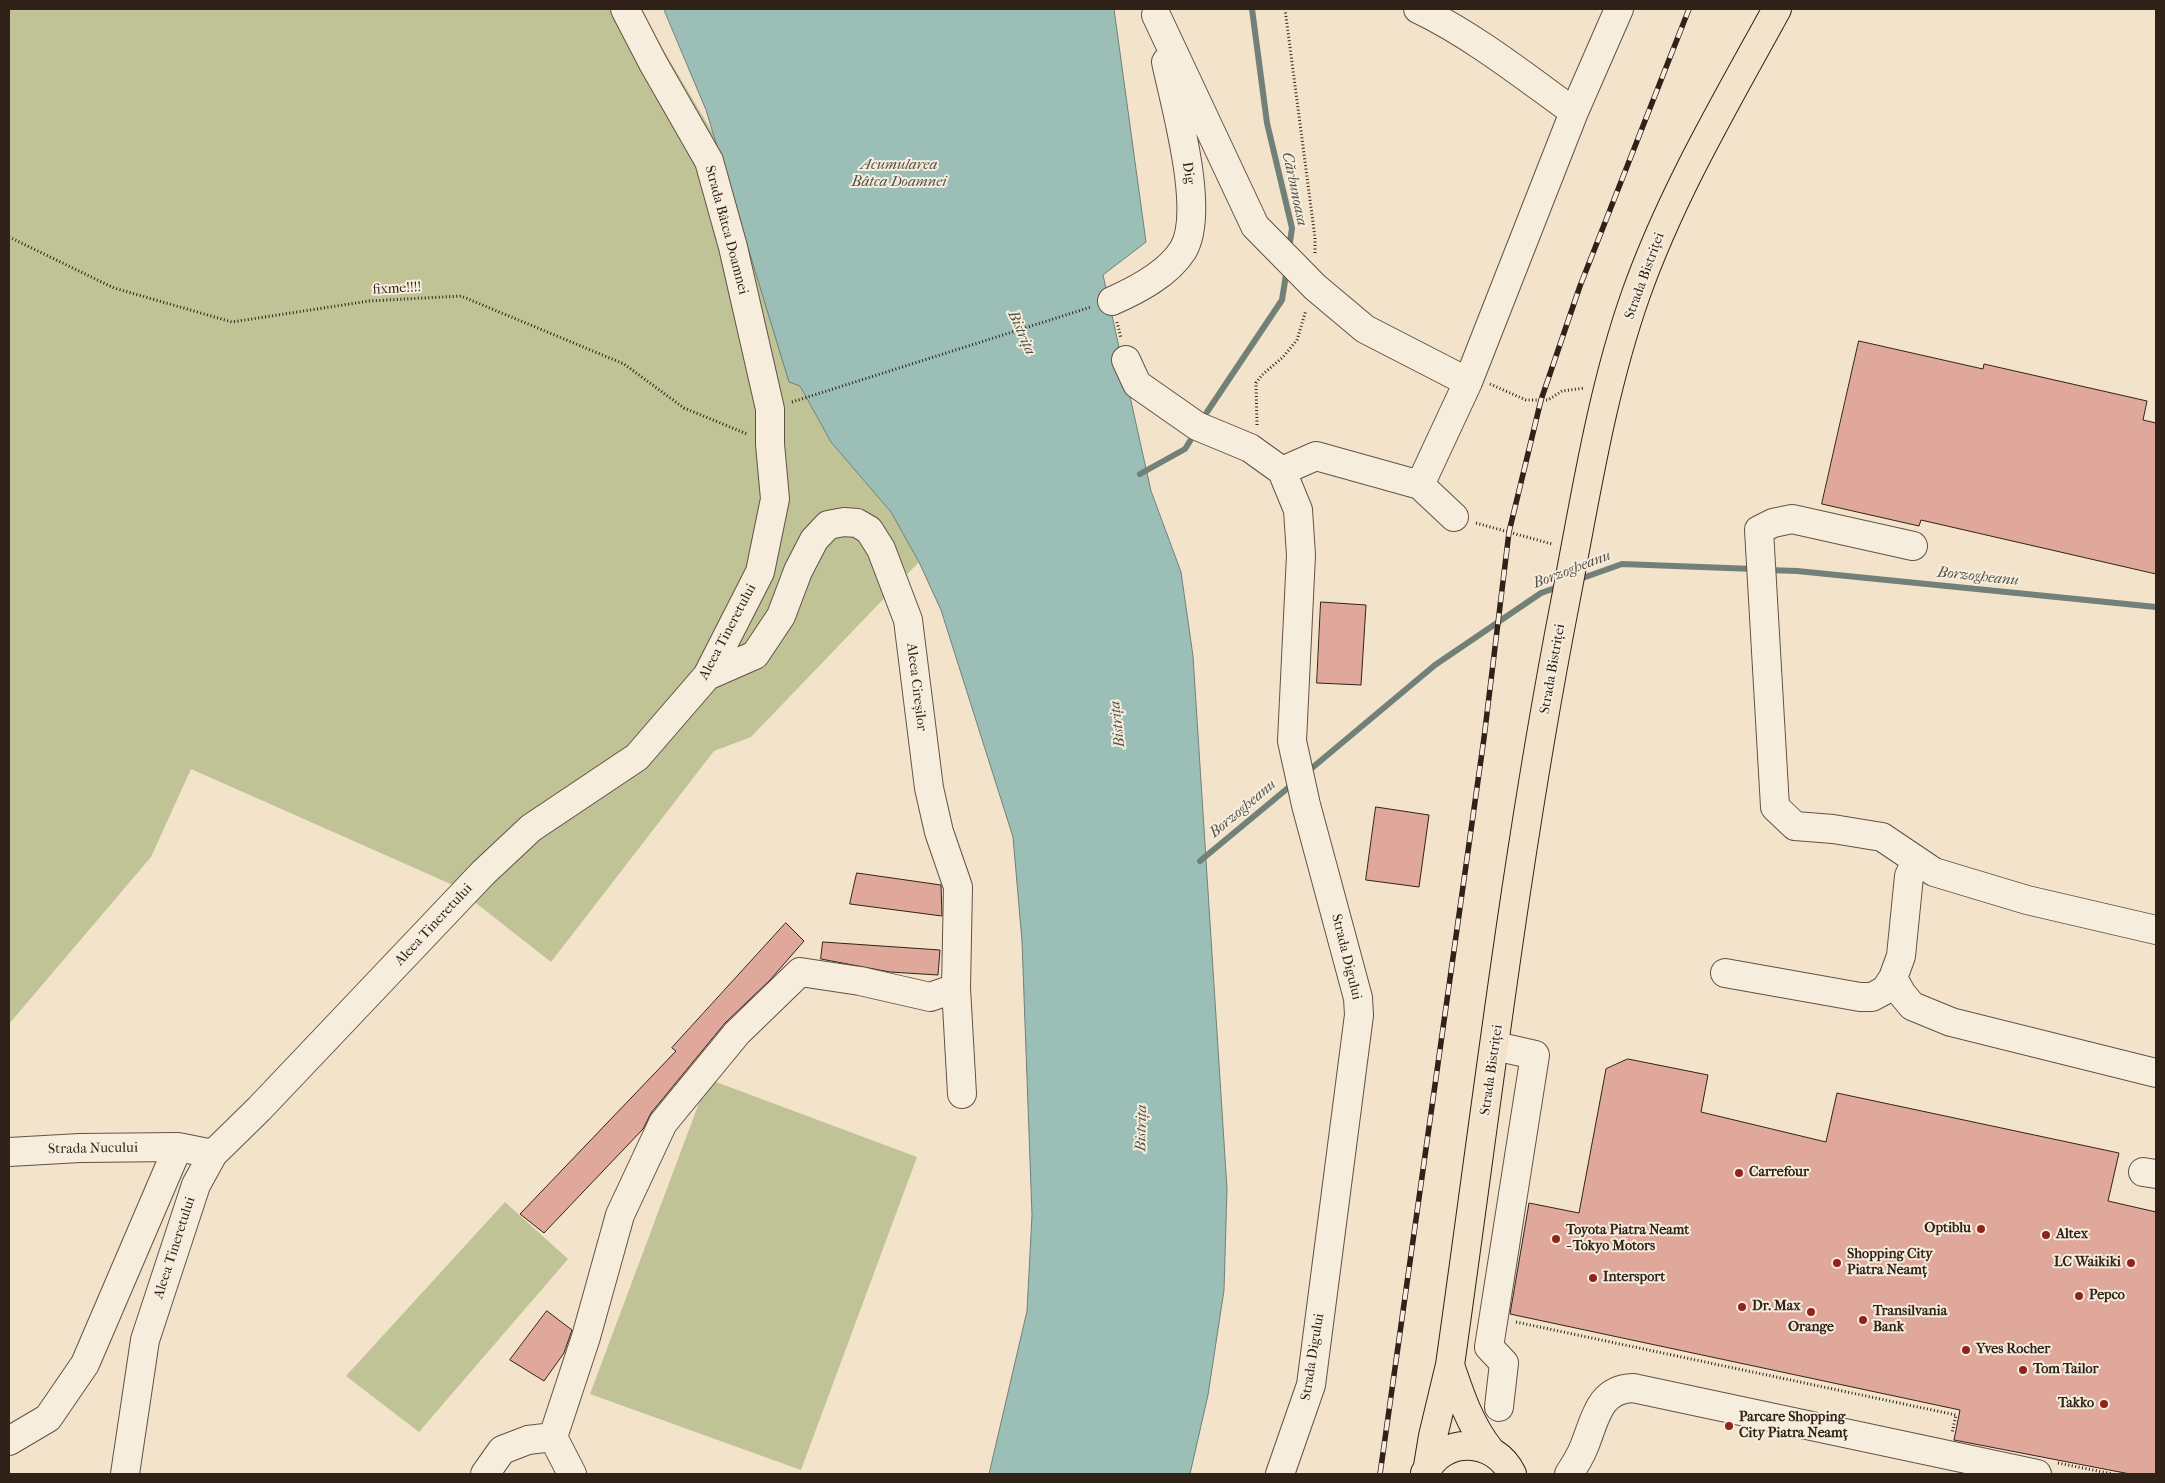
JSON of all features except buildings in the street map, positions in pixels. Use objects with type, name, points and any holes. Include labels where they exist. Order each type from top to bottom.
[{"type":"main road","name":"Strada Bistriței","points":[[1426,1470],[1450,1365],[1530,799],[1575,551],[1611,384],[1635,297],[1657,239],[1696,155],[1777,9]]},
{"type":"main road","name":"Strada Bistriței","points":[[1450,1365],[1460,1395],[1474,1427],[1490,1450],[1500,1457],[1512,1474]]},
{"type":"main road","points":[[1426,1470],[1438,1456],[1450,1449],[1463,1445],[1477,1446],[1490,1450]]},
{"type":"street","name":"Strada Bâtca Doamnei","points":[[625,9],[709,162],[733,247],[770,409]]},
{"type":"street","points":[[1418,9],[1441,20],[1473,41],[1574,112]]},
{"type":"street","points":[[1420,485],[1468,382],[1574,112],[1619,9]]},
{"type":"street","points":[[1156,12],[1255,226],[1316,287],[1365,329],[1468,382]]},
{"type":"street","name":"Dig","points":[[1112,301],[1134,292],[1172,264],[1183,250],[1190,233],[1193,203],[1156,12]]},
{"type":"street","points":[[1126,360],[1137,384],[1197,426],[1254,450],[1282,470],[1316,456],[1420,485],[1454,517]]},
{"type":"street","name":"Aleea Tineretului","points":[[124,1474],[145,1340],[196,1186],[212,1154],[259,1109],[483,873],[532,828],[637,757],[707,676],[760,572],[775,499],[770,444],[770,409]]},
{"type":"street","name":"Strada Digului","points":[[1280,1474],[1311,1385],[1359,1015],[1358,998],[1306,805],[1292,741],[1301,555],[1298,510],[1282,470]]},
{"type":"street","points":[[1913,546],[1792,519],[1773,523],[1759,530],[1775,807],[1795,826],[1832,828],[1882,837],[1934,872],[2027,900],[2156,930]]},
{"type":"street","name":"Aleea Cireșilor","points":[[707,676],[755,655],[781,616],[798,571],[814,540],[828,525],[844,522],[857,523],[869,530],[881,549],[908,620],[929,788],[939,832],[958,886],[956,988],[962,1094]]},
{"type":"street","points":[[1725,973],[1860,997],[1872,997],[1885,990],[1893,978],[1901,956],[1909,876],[1916,860]]},
{"type":"street","points":[[572,1474],[553,1437],[586,1337],[620,1215],[662,1122],[737,1033],[800,972],[860,981],[930,997],[956,988]]},
{"type":"street","points":[[1893,978],[1902,994],[1912,1006],[1952,1022],[2156,1073]]},
{"type":"street","points":[[1495,1046],[1535,1055],[1489,1347],[1504,1363],[1499,1407]]},
{"type":"street","points":[[9,1441],[48,1418],[85,1364],[178,1147]]},
{"type":"street","name":"Strada Nucului","points":[[9,1152],[80,1148],[178,1147],[212,1154]]},
{"type":"street","points":[[1569,1474],[1585,1446],[1600,1406],[1612,1393],[1621,1388],[1633,1388],[2046,1469]]},
{"type":"street","points":[[485,1474],[502,1450],[528,1440],[553,1437]]},
{"type":"path","points":[[1254,450],[1258,432],[1255,404],[1256,383],[1262,375],[1283,357],[1297,340],[1308,302],[1316,287],[1315,238],[1285,9]]},
{"type":"path","name":"fixme!!!!","points":[[9,237],[114,288],[232,322],[369,301],[461,296],[624,364],[684,408],[770,444]]},
{"type":"path","points":[[770,409],[1112,301],[1126,360]]},
{"type":"path","points":[[1468,382],[1487,382],[1526,400],[1548,400],[1562,391],[1611,384]]},
{"type":"path","points":[[1454,517],[1575,551]]},
{"type":"path","points":[[1494,1317],[1956,1414],[1950,1442]]},
{"type":"path","points":[[2046,1469],[2113,1474]]},
{"type":"green space","points":[[9,9],[639,9],[723,150],[800,387],[831,442],[891,512],[919,562],[751,737],[714,751],[551,962],[453,885],[191,769],[151,857],[9,1024]]},
{"type":"green space","points":[[708,1079],[917,1157],[801,1470],[590,1394]]},
{"type":"green space","points":[[505,1202],[568,1259],[419,1432],[346,1376]]},
{"type":"water","points":[[664,9],[1114,9],[1146,242],[1103,275],[1151,491],[1181,572],[1193,656],[1227,1189],[1224,1290],[1208,1395],[1190,1474],[989,1474],[1027,1311],[1032,1215],[1022,941],[1013,837],[941,610],[919,562],[891,512],[831,442],[800,386],[789,382],[706,110]]},
{"type":"waterway","name":"Cărbunoasa","points":[[1252,9],[1267,123],[1292,228],[1289,249]]},
{"type":"waterway","name":"Cărbunoasa","points":[[1207,412],[1282,300],[1287,268]]},
{"type":"waterway","points":[[1140,474],[1185,449],[1190,441]]},
{"type":"waterway","name":"Borzogheanu","points":[[1577,580],[1622,564],[1754,569]]},
{"type":"waterway","name":"Borzogheanu","points":[[1767,570],[1797,571],[2156,607]]},
{"type":"waterway","name":"Borzogheanu","points":[[1306,773],[1435,665],[1541,593],[1561,586]]},
{"type":"waterway","name":"Borzogheanu","points":[[1200,861],[1294,783]]},
{"type":"railway","points":[[1380,1474],[1484,738],[1509,532],[1541,400],[1580,286],[1689,9]]},
{"type":"place","name":"Carrefour","points":[[1739,1173]]},
{"type":"place","name":"Optiblu","points":[[1981,1229]]},
{"type":"place","name":"Altex","points":[[2046,1235]]},
{"type":"place","name":"Toyota Piatra Neamt - Tokyo Motors","points":[[1556,1239]]},
{"type":"place","name":"Shopping City Piatra Neamț","points":[[1837,1263]]},
{"type":"place","name":"LC Waikiki","points":[[2131,1263]]},
{"type":"place","name":"Intersport","points":[[1593,1278]]},
{"type":"place","name":"Pepco","points":[[2079,1296]]},
{"type":"place","name":"Dr. Max","points":[[1742,1307]]},
{"type":"place","name":"Orange","points":[[1811,1312]]},
{"type":"place","name":"Transilvania Bank","points":[[1863,1320]]},
{"type":"place","name":"Yves Rocher","points":[[1966,1350]]},
{"type":"place","name":"Tom Tailor","points":[[2023,1370]]},
{"type":"place","name":"Takko","points":[[2104,1404]]},
{"type":"place","name":"Parcare Shopping City Piatra Neamț","points":[[1729,1426]]},
{"type":"water label","name":"Acumularea Bâtca Doamnei","points":[[899,174]]},
{"type":"water label","name":"Bistrița","points":[[1021,333]]},
{"type":"water label","name":"Bistrița","points":[[1118,724]]},
{"type":"water label","name":"Bistrița","points":[[1142,1128]]}]
